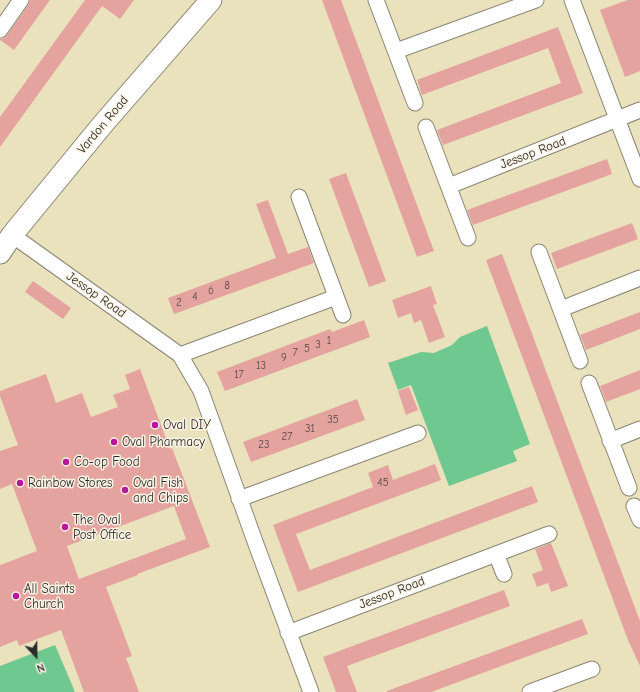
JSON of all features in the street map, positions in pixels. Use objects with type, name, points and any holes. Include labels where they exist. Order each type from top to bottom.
[{"type":"street","points":[[0,30],[21,0]]},
{"type":"street","name":"Vardon Road","points":[[0,254],[12,235],[104,124],[211,0]]},
{"type":"street","points":[[376,0],[415,103]]},
{"type":"street","points":[[396,51],[536,0]]},
{"type":"street","points":[[572,0],[640,179]]},
{"type":"street","name":"Jessop Road","points":[[449,186],[640,110]]},
{"type":"street","points":[[426,127],[468,238]]},
{"type":"street","points":[[298,197],[343,315]]},
{"type":"street","name":"Jessop Road","points":[[12,235],[180,355],[201,391],[239,499],[311,692]]},
{"type":"street","points":[[539,252],[580,361]]},
{"type":"street","points":[[561,309],[640,278]]},
{"type":"street","points":[[180,355],[336,298]]},
{"type":"street","points":[[589,383],[629,488]]},
{"type":"street","points":[[610,441],[640,429]]},
{"type":"street","points":[[239,499],[418,433]]},
{"type":"street","points":[[634,506],[640,520]]},
{"type":"street","name":"Jessop Road","points":[[288,632],[549,534]]},
{"type":"street","points":[[496,554],[504,574]]},
{"type":"street","points":[[530,692],[547,689],[592,669]]},
{"type":"green space","points":[[487,326],[530,444],[513,451],[517,461],[449,486],[411,385],[398,390],[388,363],[421,352],[434,353],[452,345],[460,337]]},
{"type":"green space","points":[[55,645],[75,692],[0,692],[0,666]]},
{"type":"building","points":[[30,0],[50,0],[14,50],[0,39],[7,35]]},
{"type":"building","points":[[85,0],[134,0],[120,19],[102,6],[0,147],[0,117]]},
{"type":"building","points":[[322,0],[341,0],[434,251],[417,257]]},
{"type":"building","points":[[628,0],[640,0],[640,71],[625,77],[600,10]]},
{"type":"building","points":[[558,27],[583,93],[443,145],[437,130],[561,83],[548,48],[422,95],[417,80]]},
{"type":"building","points":[[607,159],[612,174],[473,225],[467,210]]},
{"type":"building","points":[[346,173],[386,281],[369,287],[329,179]]},
{"type":"building","points":[[268,200],[288,254],[308,247],[314,263],[174,314],[168,298],[276,258],[256,204]]},
{"type":"building","points":[[632,223],[638,239],[557,269],[551,253]]},
{"type":"building","points":[[502,254],[640,621],[640,666],[628,640],[486,260]]},
{"type":"building","points":[[33,281],[71,308],[63,319],[25,292]]},
{"type":"building","points":[[431,286],[437,304],[433,305],[445,337],[429,343],[421,320],[414,323],[411,313],[398,318],[392,300]]},
{"type":"building","points":[[640,312],[640,329],[586,350],[580,335]]},
{"type":"building","points":[[364,320],[370,337],[225,391],[217,372],[330,329],[332,332]]},
{"type":"building","points":[[140,369],[170,449],[172,448],[210,547],[106,587],[132,656],[126,658],[139,692],[84,692],[61,630],[19,646],[17,640],[0,647],[0,565],[37,551],[12,484],[0,489],[0,451],[18,445],[0,396],[0,391],[46,374],[56,403],[82,393],[91,417],[118,407],[113,395],[130,389],[125,375]],"holes":[[[174,506],[186,539],[79,579],[67,546]]]},
{"type":"building","points":[[640,370],[640,389],[606,402],[600,386]]},
{"type":"building","points":[[409,387],[418,410],[406,415],[398,391]]},
{"type":"building","points":[[357,399],[365,420],[251,462],[243,442]]},
{"type":"building","points":[[435,464],[441,480],[296,534],[310,570],[532,486],[538,502],[298,592],[273,525],[373,487],[368,473],[388,465],[393,480]]},
{"type":"building","points":[[551,543],[568,586],[551,592],[548,583],[537,587],[532,574],[543,570],[535,549]]},
{"type":"building","points":[[504,590],[510,606],[347,666],[357,692],[336,692],[323,657]]},
{"type":"building","points":[[582,619],[588,634],[431,692],[387,692],[387,691]]},
{"type":"place","name":"Oval DIY","points":[[155,425]]},
{"type":"place","name":"Oval Pharmacy","points":[[114,442]]},
{"type":"place","name":"Co-op Food","points":[[66,462]]},
{"type":"place","name":"Rainbow Stores","points":[[20,483]]},
{"type":"place","name":"Oval Fish and Chips","points":[[125,490]]},
{"type":"place","name":"The Oval Post Office","points":[[65,527]]},
{"type":"place","name":"All Saints Church","points":[[16,596]]}]
